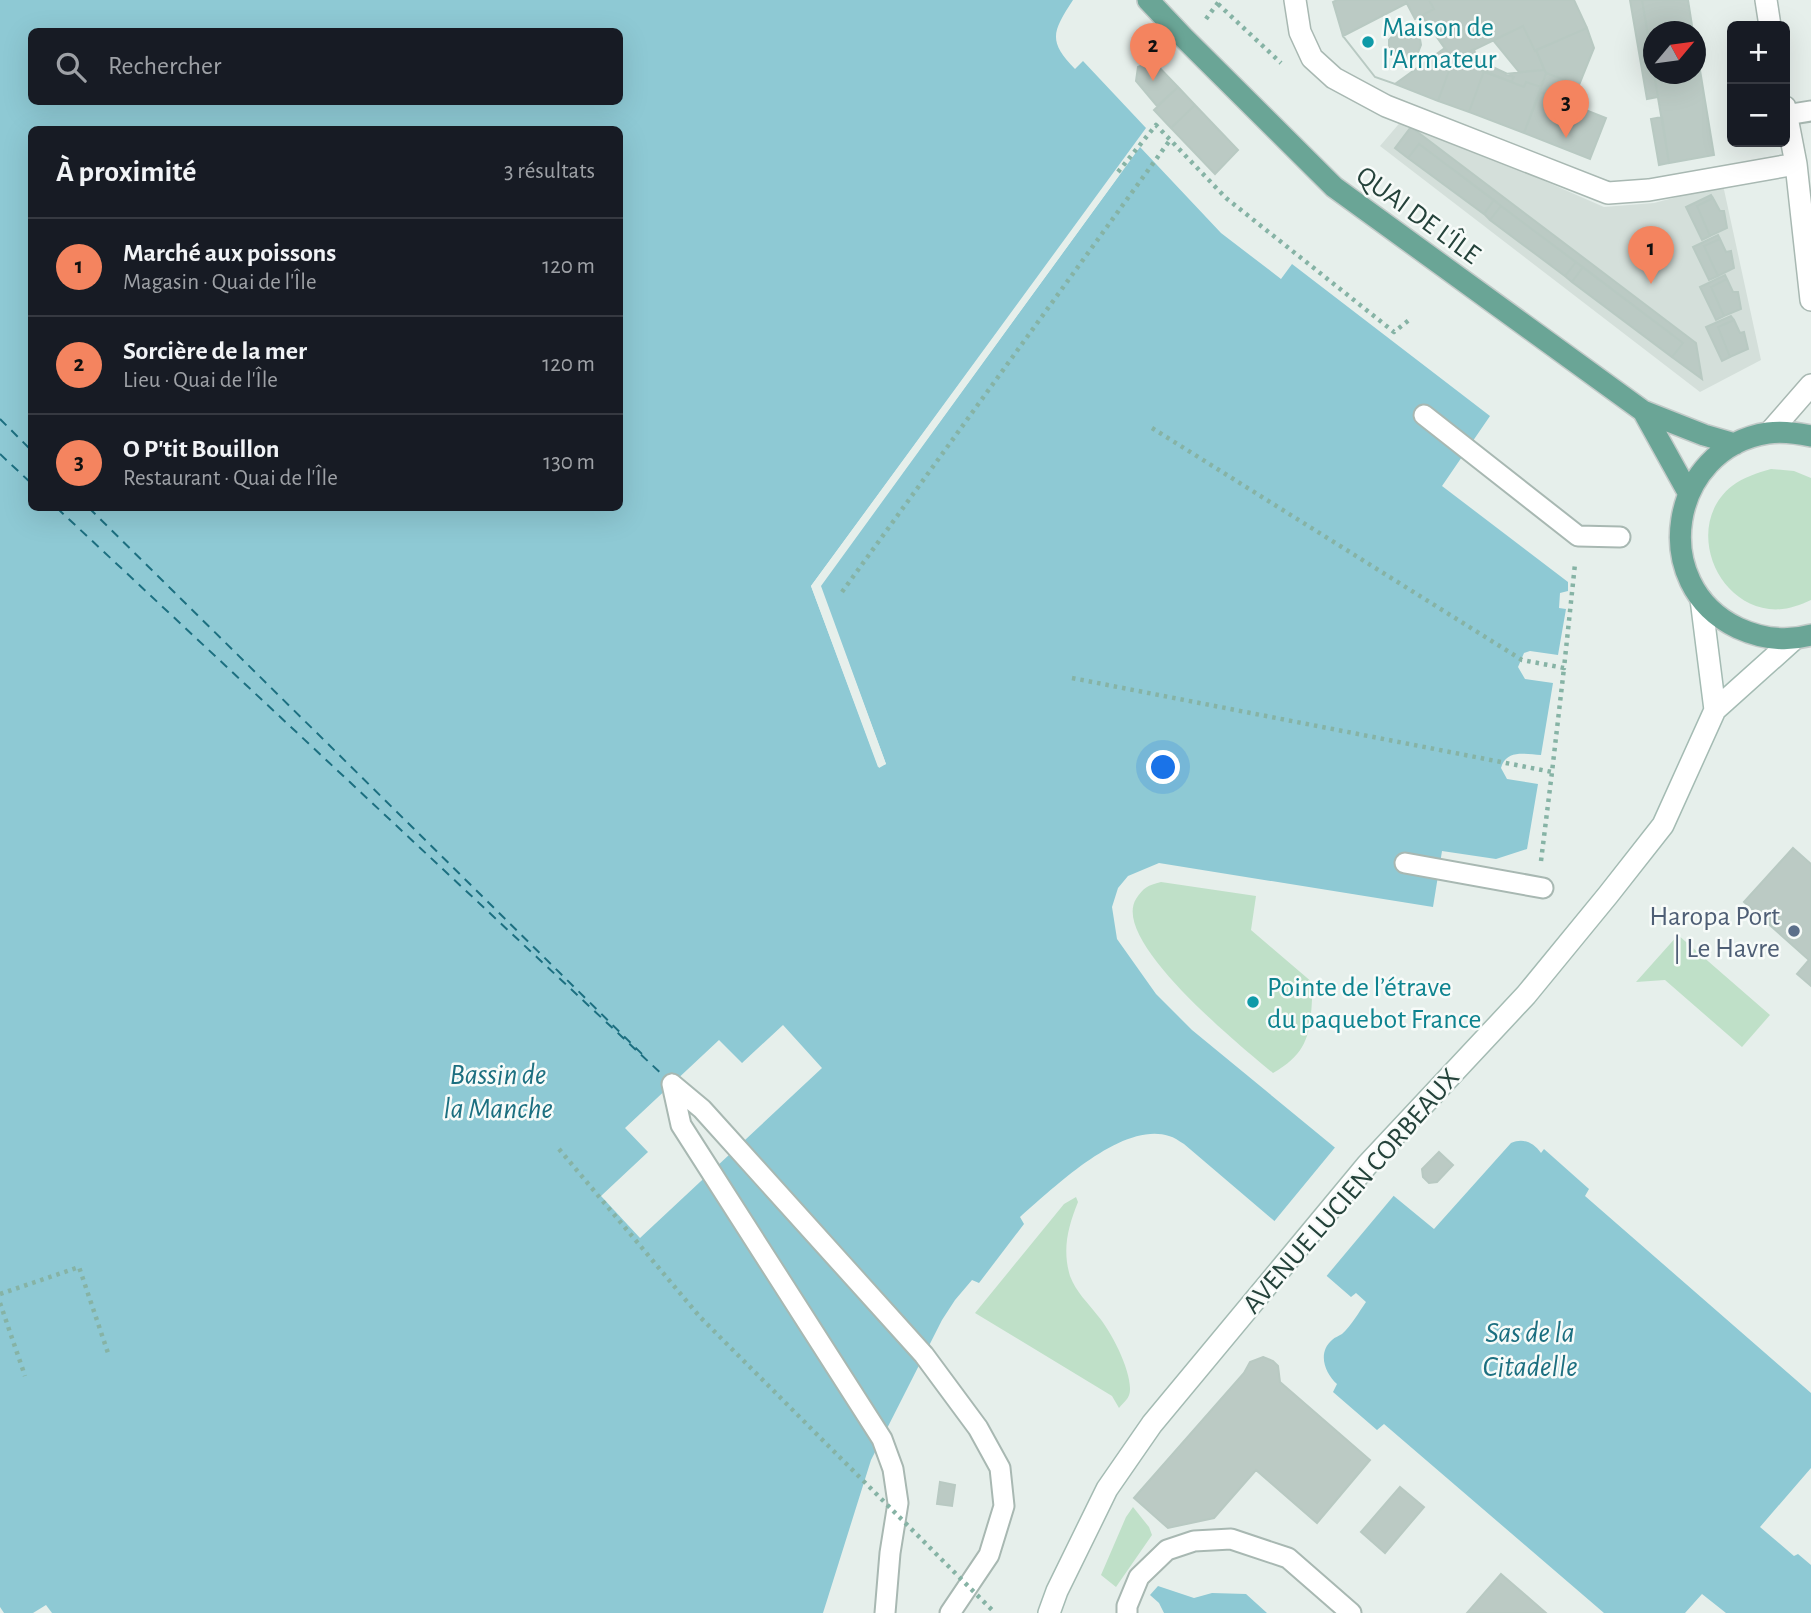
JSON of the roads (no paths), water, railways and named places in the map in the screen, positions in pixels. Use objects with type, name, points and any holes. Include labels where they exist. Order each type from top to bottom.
[{"type":"main road","name":"QUAI DE L'ÎLE","points":[[1149,0],[1334,187],[1643,411],[1735,444]]},
{"type":"main road","points":[[1295,0],[1300,32],[1312,58],[1334,78],[1386,106],[1608,193],[1649,190],[1796,164]]},
{"type":"main road","points":[[1766,0],[1769,21]]},
{"type":"main road","points":[[1790,132],[1811,300]]},
{"type":"main road","points":[[1770,432],[1811,385]]},
{"type":"main road","name":"QUAI DE L'ÎLE","points":[[1643,411],[1689,494]]},
{"type":"main road","points":[[1802,638],[1755,635],[1725,622],[1701,599],[1686,571],[1679,539],[1683,506],[1694,482],[1711,460],[1749,437],[1770,432],[1811,436]]},
{"type":"main road","points":[[1701,599],[1715,710]]},
{"type":"main road","name":"AVENUE LUCIEN CORBEAUX","points":[[1049,1613],[1107,1489],[1152,1424],[1367,1165],[1526,995],[1656,835],[1715,710],[1802,638]]},
{"type":"lane","points":[[1790,111],[1811,111]]},
{"type":"lane","points":[[1424,415],[1578,536],[1620,537]]},
{"type":"lane","points":[[1405,863],[1543,888]]},
{"type":"lane","points":[[885,1613],[898,1503],[893,1469],[882,1439],[681,1125],[672,1084],[702,1110],[924,1354],[978,1428],[1000,1468],[1004,1506],[989,1555],[950,1613]]},
{"type":"lane","points":[[1126,1613],[1139,1577],[1167,1550],[1194,1541],[1231,1539],[1288,1558],[1351,1613]]},
{"type":"water","name":"Bassin de la Manche","points":[[0,0],[1073,0],[1057,28],[1060,51],[1075,69],[1083,61],[1146,128],[811,586],[878,767],[886,764],[820,586],[1140,147],[1221,233],[1281,279],[1292,264],[1490,416],[1442,486],[1568,582],[1568,591],[1560,593],[1559,608],[1566,609],[1558,655],[1530,651],[1524,653],[1518,667],[1525,679],[1553,683],[1541,755],[1512,755],[1503,762],[1501,768],[1507,779],[1538,784],[1527,849],[1496,859],[1442,851],[1433,907],[1159,863],[1128,876],[1118,888],[1112,907],[1117,939],[1156,994],[1192,1030],[1434,1229],[1511,1143],[1528,1142],[1541,1153],[1544,1149],[1589,1189],[1585,1196],[1811,1393],[1811,1468],[1760,1527],[1794,1556],[1798,1554],[1811,1565],[1811,1613],[1726,1613],[1702,1594],[1685,1613],[1604,1613],[1384,1424],[1377,1430],[1333,1392],[1337,1384],[1324,1363],[1327,1345],[1349,1327],[1366,1302],[1356,1293],[1351,1297],[1321,1271],[1326,1265],[1184,1144],[1171,1137],[1150,1134],[1130,1138],[1109,1148],[1050,1190],[1020,1217],[1024,1224],[979,1283],[972,1280],[955,1300],[942,1320],[871,1460],[823,1613],[52,1613],[46,1605],[33,1613],[4,1613],[0,1607]]},
{"type":"water","points":[[1158,1586],[1194,1598],[1212,1593],[1246,1594],[1267,1613],[1164,1613],[1159,1603],[1150,1595]]},
{"type":"place","name":"Maison de l'Armateur","points":[[1368,42]]},
{"type":"place","name":"Sorcière de la mer","points":[[1153,81]]},
{"type":"place","name":"O P'tit Bouillon","points":[[1566,138]]},
{"type":"place","name":"Marché aux poissons","points":[[1651,284]]},
{"type":"place","name":"Haropa Port | Le Havre","points":[[1794,931]]},
{"type":"place","name":"Pointe de l’étrave du paquebot France","points":[[1253,1002]]},
{"type":"water label","name":"Sas de la Citadelle","points":[[1530,1349]]}]
